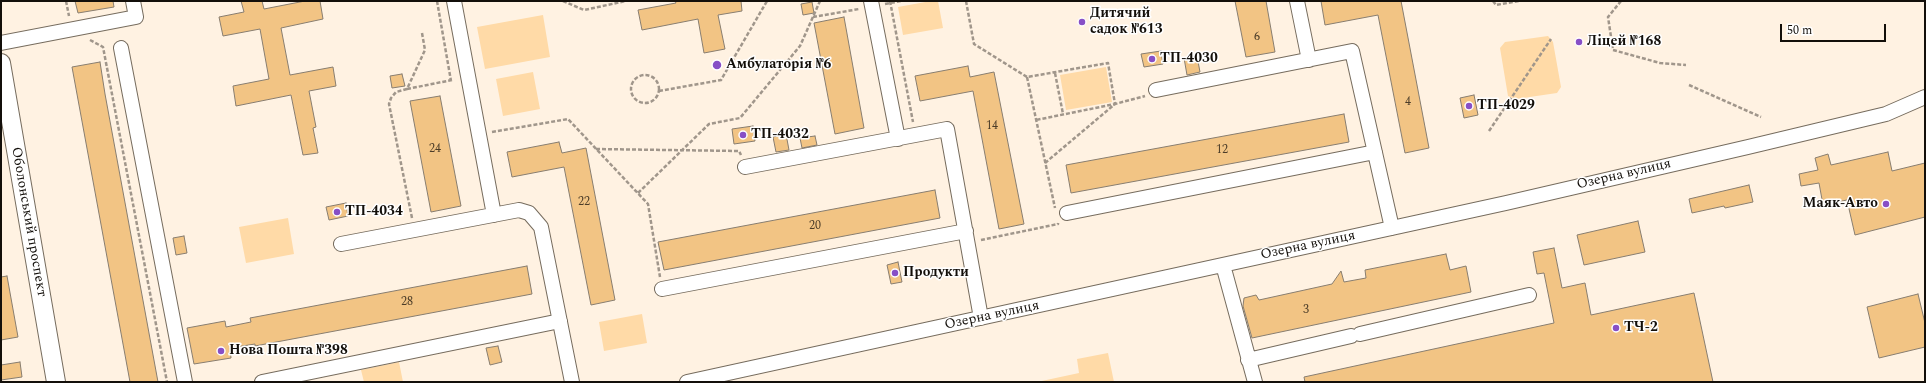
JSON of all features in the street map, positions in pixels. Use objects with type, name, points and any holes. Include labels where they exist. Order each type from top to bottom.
[{"type":"main road","name":"Оболонський проспект","points":[[1,63],[56,382]]},
{"type":"street","points":[[1,43],[136,17],[133,1]]},
{"type":"street","points":[[454,1],[494,215]]},
{"type":"street","points":[[1298,1],[1309,60]]},
{"type":"street","points":[[872,4],[898,139]]},
{"type":"street","points":[[121,48],[185,382]]},
{"type":"street","points":[[1156,90],[1352,51],[1392,228]]},
{"type":"street","name":"Озерна вулиця","points":[[687,382],[1392,228],[1886,114],[1925,96]]},
{"type":"street","points":[[745,167],[947,129],[981,318]]},
{"type":"street","points":[[1060,213],[1375,152]]},
{"type":"street","points":[[341,244],[519,210],[529,212],[541,227],[572,382]]},
{"type":"street","points":[[662,289],[967,237]]},
{"type":"street","points":[[1223,265],[1248,360],[1252,382]]},
{"type":"street","points":[[1248,360],[1529,295]]},
{"type":"street","points":[[262,382],[560,321]]},
{"type":"path","points":[[437,1],[451,81]]},
{"type":"path","points":[[563,1],[584,10],[626,1]]},
{"type":"path","points":[[659,91],[657,82],[646,75],[637,77],[631,88],[633,97],[641,102],[650,102],[659,91],[721,80],[767,1]]},
{"type":"path","points":[[638,193],[709,124],[740,118],[800,46],[820,1]]},
{"type":"path","points":[[813,17],[872,4],[900,1]]},
{"type":"path","points":[[966,1],[974,44],[1027,77],[1108,63],[1115,104]]},
{"type":"path","points":[[1494,1],[1496,5],[1519,1]]},
{"type":"path","points":[[1621,1],[1608,17],[1614,50],[1660,63],[1686,65]]},
{"type":"path","points":[[890,2],[916,135]]},
{"type":"path","points":[[71,29],[103,48],[167,382]]},
{"type":"path","points":[[407,89],[425,50],[422,33]]},
{"type":"path","points":[[1489,131],[1551,39]]},
{"type":"path","points":[[1055,72],[1063,114]]},
{"type":"path","points":[[967,237],[1058,224],[1060,213],[1045,163],[1027,77]]},
{"type":"path","points":[[415,230],[389,104],[391,98],[396,92],[407,89],[468,78]]},
{"type":"path","points":[[1689,85],[1760,117]]},
{"type":"path","points":[[1036,120],[1115,104],[1150,95],[1156,90]]},
{"type":"path","points":[[1045,163],[1115,104]]},
{"type":"path","points":[[479,135],[568,119],[648,204],[662,289]]},
{"type":"path","points":[[596,149],[739,151],[745,167]]},
{"type":"shaded area","points":[[938,1],[943,28],[903,35],[898,7]]},
{"type":"shaded area","points":[[543,15],[550,57],[485,69],[477,27]]},
{"type":"shaded area","points":[[1548,36],[1553,42],[1561,87],[1557,93],[1516,99],[1508,96],[1500,48],[1505,42]]},
{"type":"shaded area","points":[[1106,67],[1112,102],[1066,110],[1060,75]]},
{"type":"shaded area","points":[[533,72],[540,109],[503,116],[496,79]]},
{"type":"shaded area","points":[[288,218],[294,254],[246,263],[239,227]]},
{"type":"shaded area","points":[[642,314],[647,343],[604,351],[599,322]]},
{"type":"shaded area","points":[[1108,353],[1114,382],[1037,382],[1079,373],[1077,359]]},
{"type":"shaded area","points":[[399,362],[403,382],[364,382],[361,370]]},
{"type":"building","points":[[75,1],[113,1],[114,7],[78,13]]},
{"type":"building","points":[[241,1],[262,1],[264,9],[305,1],[320,1],[323,19],[281,28],[290,75],[333,67],[336,86],[309,91],[316,127],[313,128],[318,153],[303,155],[291,95],[236,106],[233,86],[269,79],[260,29],[223,36],[219,17],[244,12]]},
{"type":"building","points":[[675,1],[741,1],[742,11],[718,15],[725,49],[704,53],[698,19],[642,30],[638,10],[676,3]]},
{"type":"building","points":[[1235,1],[1266,1],[1275,52],[1246,57]]},
{"type":"building","points":[[1321,1],[1401,1],[1429,148],[1405,153],[1378,15],[1325,25]]},
{"type":"building","points":[[812,2],[814,13],[803,15],[801,4]]},
{"type":"building","points":[[844,17],[864,128],[835,134],[814,23]]},
{"type":"building","name":"ТП-4030","points":[[1161,51],[1163,64],[1144,67],[1141,54]]},
{"type":"building","points":[[1197,56],[1200,72],[1187,75],[1184,58]]},
{"type":"building","points":[[100,62],[158,382],[130,382],[72,67]]},
{"type":"building","points":[[968,66],[970,77],[994,72],[1024,224],[999,229],[973,91],[920,101],[915,76]]},
{"type":"building","points":[[402,74],[405,86],[392,88],[390,76]]},
{"type":"building","name":"ТП-4029","points":[[1474,95],[1478,115],[1464,118],[1460,98]]},
{"type":"building","points":[[440,96],[461,206],[431,212],[410,101]]},
{"type":"building","points":[[1344,114],[1349,142],[1071,193],[1066,165]]},
{"type":"building","name":"ТП-4032","points":[[753,126],[755,141],[734,144],[732,129]]},
{"type":"building","points":[[786,134],[789,150],[776,152],[773,137]]},
{"type":"building","points":[[815,136],[817,145],[802,148],[800,138]]},
{"type":"building","points":[[559,142],[562,153],[586,148],[615,300],[591,305],[564,167],[512,177],[507,152]]},
{"type":"building","name":"Маяк-Авто","points":[[1888,152],[1892,171],[1925,163],[1925,217],[1855,235],[1847,200],[1823,205],[1819,183],[1801,186],[1799,174],[1818,170],[1815,158],[1828,154],[1831,165]]},
{"type":"building","points":[[1749,185],[1753,202],[1725,208],[1724,206],[1692,213],[1689,199]]},
{"type":"building","points":[[935,190],[940,218],[664,270],[658,242]]},
{"type":"building","name":"ТП-4034","points":[[346,203],[348,216],[329,220],[326,207]]},
{"type":"building","points":[[1638,221],[1645,252],[1584,265],[1577,235]]},
{"type":"building","points":[[184,236],[187,253],[176,255],[173,238]]},
{"type":"building","name":"ТЧ-2","points":[[1554,248],[1562,288],[1585,283],[1591,315],[1694,293],[1713,382],[1305,382],[1304,377],[1554,323],[1544,273],[1537,274],[1533,252]]},
{"type":"building","points":[[1446,254],[1450,270],[1466,266],[1471,292],[1252,338],[1243,306],[1244,298],[1256,295],[1259,300],[1332,284],[1341,271],[1344,282],[1366,278],[1365,270]]},
{"type":"building","name":"Продукти","points":[[898,262],[902,282],[891,284],[887,265]]},
{"type":"building","points":[[527,266],[532,294],[255,346],[255,344],[230,348],[231,358],[194,364],[187,328],[225,321],[226,327],[251,322],[250,318]]},
{"type":"building","points":[[7,276],[18,337],[1,340],[1,277]]},
{"type":"building","points":[[1918,294],[1925,323],[1925,347],[1879,358],[1867,307]]},
{"type":"building","points":[[498,346],[502,362],[490,365],[486,348]]},
{"type":"building","points":[[20,362],[22,377],[1,380],[1,365]]},
{"type":"place","name":"Дитячий садок №613","points":[[1082,22]]},
{"type":"place","name":"Ліцей №168","points":[[1579,42]]},
{"type":"place","name":"ТП-4030","points":[[1152,59]]},
{"type":"place","name":"Амбулаторія №6","points":[[717,65]]},
{"type":"place","name":"ТП-4029","points":[[1469,106]]},
{"type":"place","name":"ТП-4032","points":[[743,135]]},
{"type":"place","name":"Маяк-Авто","points":[[1886,204]]},
{"type":"place","name":"ТП-4034","points":[[337,212]]},
{"type":"place","name":"Продукти","points":[[895,273]]},
{"type":"place","name":"ТЧ-2","points":[[1616,328]]},
{"type":"place","name":"Нова Пошта №398","points":[[221,351]]}]
